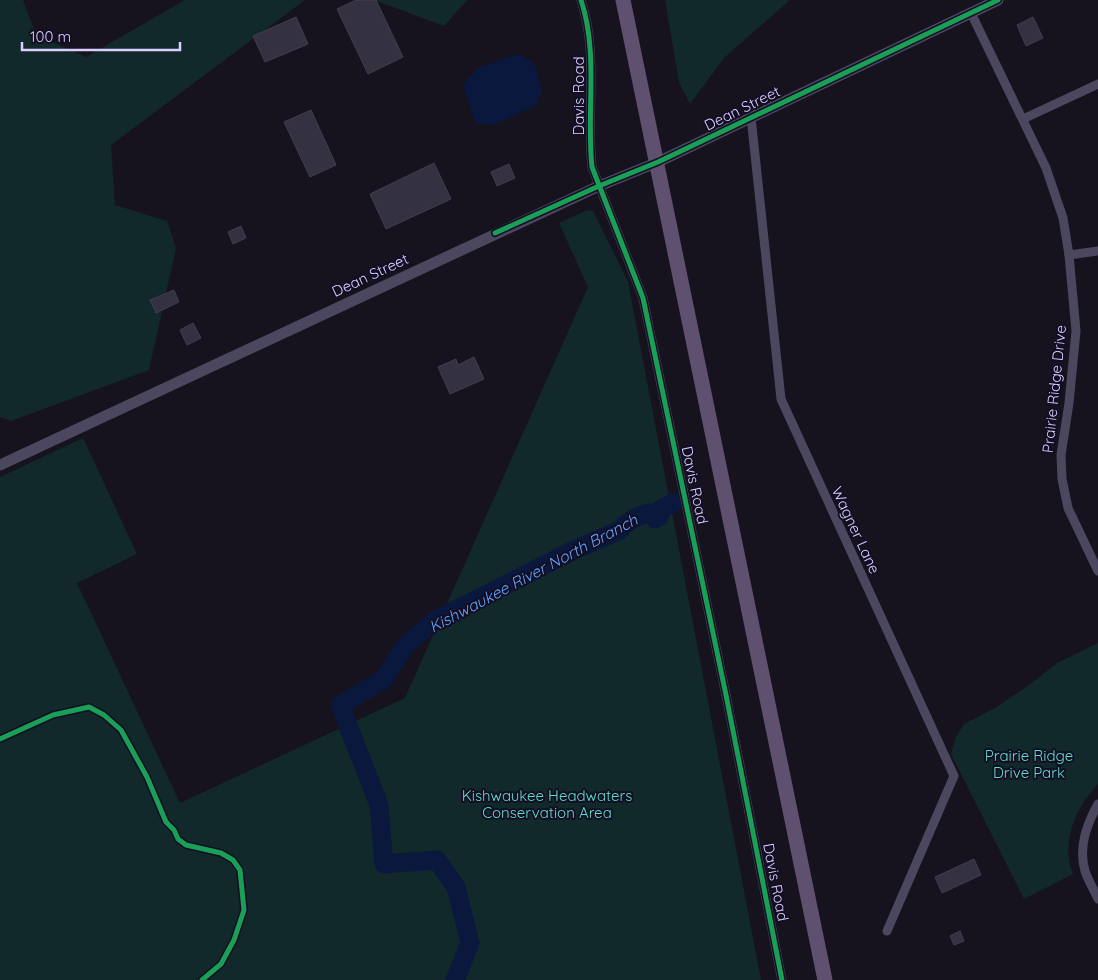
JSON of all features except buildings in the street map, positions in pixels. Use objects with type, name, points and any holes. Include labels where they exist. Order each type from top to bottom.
[{"type":"main road","points":[[623,0],[658,162],[825,980]]},
{"type":"street","name":"Davis Road","points":[[581,0],[590,43],[590,148],[592,167],[644,298],[730,714],[782,980]]},
{"type":"street","name":"Dean Street","points":[[0,465],[599,186],[658,162],[998,0]]},
{"type":"street","name":"Prairie Ridge Drive","points":[[971,13],[1046,168],[1063,218],[1069,255],[1076,331],[1069,403],[1061,454],[1062,479],[1068,508],[1098,571]]},
{"type":"street","points":[[1023,120],[1098,84]]},
{"type":"street","name":"Wagner Lane","points":[[751,117],[781,399],[954,776],[887,931]]},
{"type":"street","points":[[1069,255],[1098,251]]},
{"type":"street","points":[[1098,804],[1088,824],[1083,843],[1084,870],[1098,899]]},
{"type":"green space","points":[[0,0],[23,0],[36,35],[86,57],[185,0],[305,0],[111,145],[115,205],[167,221],[176,248],[149,370],[11,421],[0,417]]},
{"type":"green space","points":[[374,0],[467,0],[444,26]]},
{"type":"green space","points":[[665,0],[790,0],[724,58],[690,104],[679,82]]},
{"type":"green space","name":"Kishwaukee Headwaters Conservation Area","points":[[588,210],[593,211],[628,282],[761,980],[0,980],[0,477],[83,438],[137,554],[77,583],[180,803],[405,698],[588,287],[559,223]]},
{"type":"green space","name":"Prairie Ridge Drive Park","points":[[1098,643],[1098,784],[1083,803],[1072,826],[1068,850],[1073,874],[1024,899],[951,754],[956,737],[964,724],[997,707],[1057,663]]},
{"type":"water","points":[[518,54],[535,64],[542,91],[536,106],[494,125],[475,123],[463,85],[476,69]]},
{"type":"waterway","name":"Kishwaukee River North Branch","points":[[455,980],[470,943],[456,887],[437,860],[384,864],[379,805],[340,705],[383,680],[405,646],[434,621],[572,551],[620,530],[634,518],[652,513],[655,519],[659,517],[661,509],[673,503]]},
{"type":"cycle path","points":[[581,0],[586,20],[591,62],[592,167],[643,298],[726,695],[782,980]]},
{"type":"cycle path","points":[[495,233],[599,186],[658,162],[998,0]]},
{"type":"cycle path","points":[[0,739],[53,715],[89,707],[104,715],[121,730],[147,777],[166,822],[174,830],[178,839],[186,845],[221,853],[233,860],[240,870],[244,910],[234,940],[221,964],[202,980]]}]
